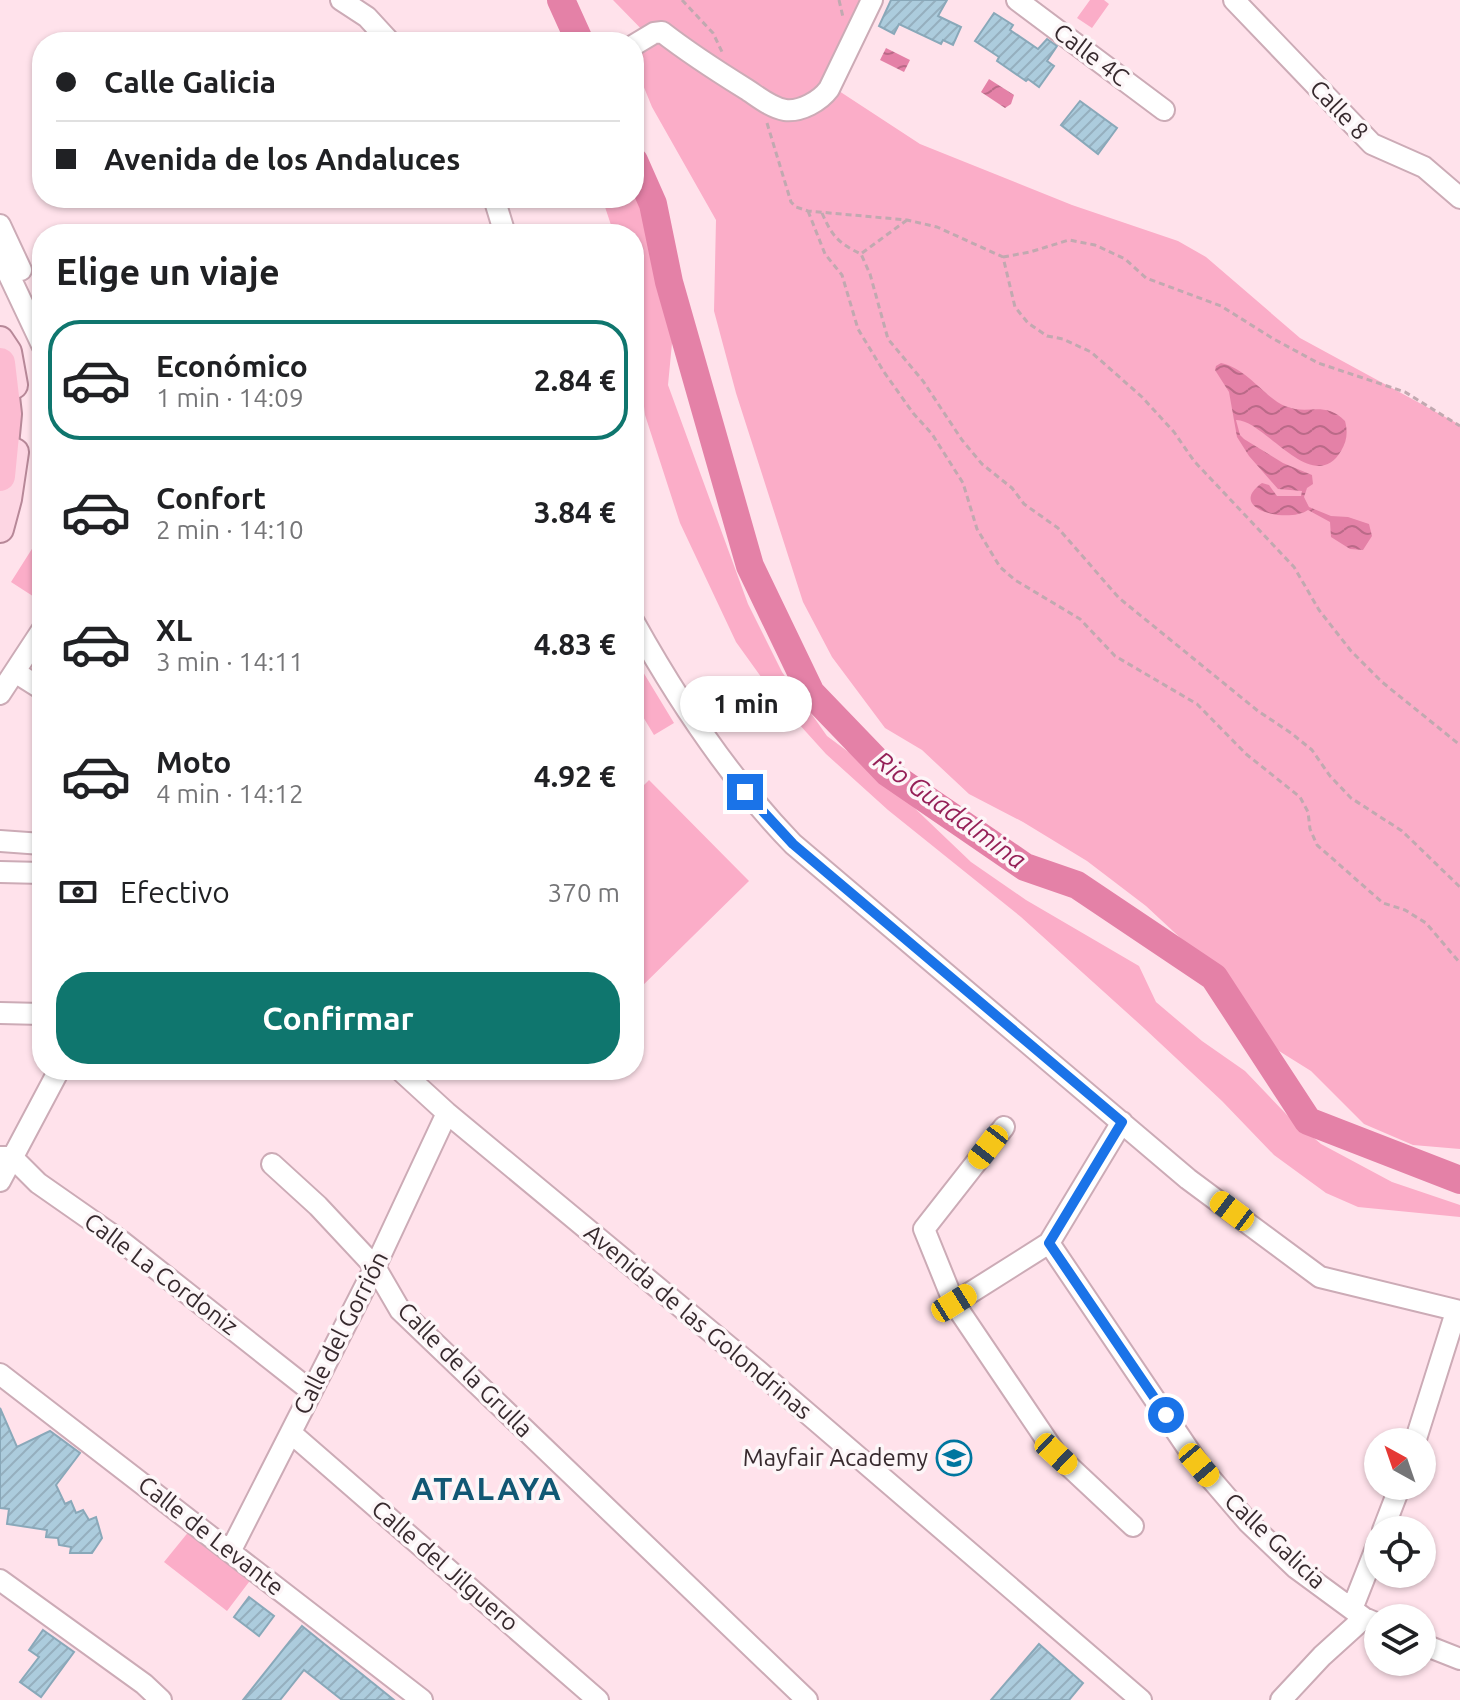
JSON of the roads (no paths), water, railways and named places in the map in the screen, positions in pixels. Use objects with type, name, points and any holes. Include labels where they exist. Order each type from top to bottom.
[{"type":"highway","points":[[0,363],[6,434],[0,476]]},
{"type":"main road","points":[[0,340],[6,346],[10,360],[16,405],[14,470],[0,529]]},
{"type":"street","points":[[341,0],[367,17],[381,32]]},
{"type":"street","points":[[644,39],[662,32],[705,65],[766,102],[786,110],[811,104],[823,97],[872,0]]},
{"type":"street","name":"Calle 4C","points":[[1017,0],[1164,110]]},
{"type":"street","name":"Calle 8","points":[[1234,0],[1372,144],[1424,167],[1460,198]]},
{"type":"street","points":[[0,225],[32,292]]},
{"type":"street","points":[[0,256],[32,324]]},
{"type":"street","points":[[644,640],[734,778],[784,834],[1188,1179],[1320,1277],[1458,1312],[1420,1428]]},
{"type":"street","points":[[0,694],[32,646]]},
{"type":"street","points":[[15,672],[32,683]]},
{"type":"street","points":[[0,841],[32,843]]},
{"type":"street","points":[[0,872],[32,873]]},
{"type":"street","points":[[0,1013],[32,1014]]},
{"type":"street","points":[[0,1181],[6,1157],[53,1080]]},
{"type":"street","name":"Avenida de las Golondrinas","points":[[411,1080],[769,1380],[1141,1700]]},
{"type":"street","name":"Calle del Gorrión","points":[[231,1550],[375,1267],[447,1113]]},
{"type":"street","points":[[954,1303],[1049,1243],[1122,1122]]},
{"type":"street","points":[[1004,1127],[924,1229],[954,1303],[1056,1454],[1133,1526]]},
{"type":"street","name":"Calle La Cordoniz","points":[[6,1157],[121,1241],[311,1391]]},
{"type":"street","name":"Calle de la Grulla","points":[[272,1164],[318,1206],[375,1267],[400,1310],[807,1700]]},
{"type":"street","name":"Calle Galicia","points":[[1049,1243],[1199,1465],[1248,1522],[1286,1559],[1364,1616]]},
{"type":"street","name":"Calle de Levante","points":[[0,1374],[422,1700]]},
{"type":"street","name":"Calle del Jilguero","points":[[291,1433],[598,1700]]},
{"type":"street","points":[[0,1580],[144,1684],[161,1700]]},
{"type":"street","points":[[1281,1700],[1322,1656],[1364,1618]]},
{"type":"street","points":[[1436,1650],[1460,1659]]},
{"type":"water","points":[[886,48],[910,60],[904,72],[880,60]]},
{"type":"water","points":[[989,79],[1014,95],[1011,104],[1005,108],[981,92]]},
{"type":"water","points":[[1221,363],[1248,377],[1285,406],[1330,411],[1345,421],[1345,444],[1341,451],[1330,463],[1317,466],[1303,462],[1260,431],[1236,420],[1244,439],[1283,463],[1312,475],[1313,484],[1307,488],[1304,497],[1309,507],[1331,516],[1348,517],[1369,524],[1372,536],[1363,550],[1350,549],[1331,537],[1330,522],[1308,510],[1287,515],[1264,512],[1255,507],[1251,500],[1253,492],[1262,483],[1269,485],[1277,496],[1301,496],[1302,491],[1278,489],[1249,456],[1237,437],[1229,392],[1215,370]]},
{"type":"waterway","name":"Rio Guadalmina","points":[[561,0],[575,32]]},
{"type":"waterway","name":"Rio Guadalmina","points":[[644,184],[653,204],[669,282],[750,566],[811,693],[888,773],[1025,867],[1077,885],[1214,977],[1308,1121],[1460,1180]]},
{"type":"place","name":"Mayfair Academy","points":[[954,1458]]},
{"type":"district","name":"ATALAYA","points":[[487,1489]]}]
